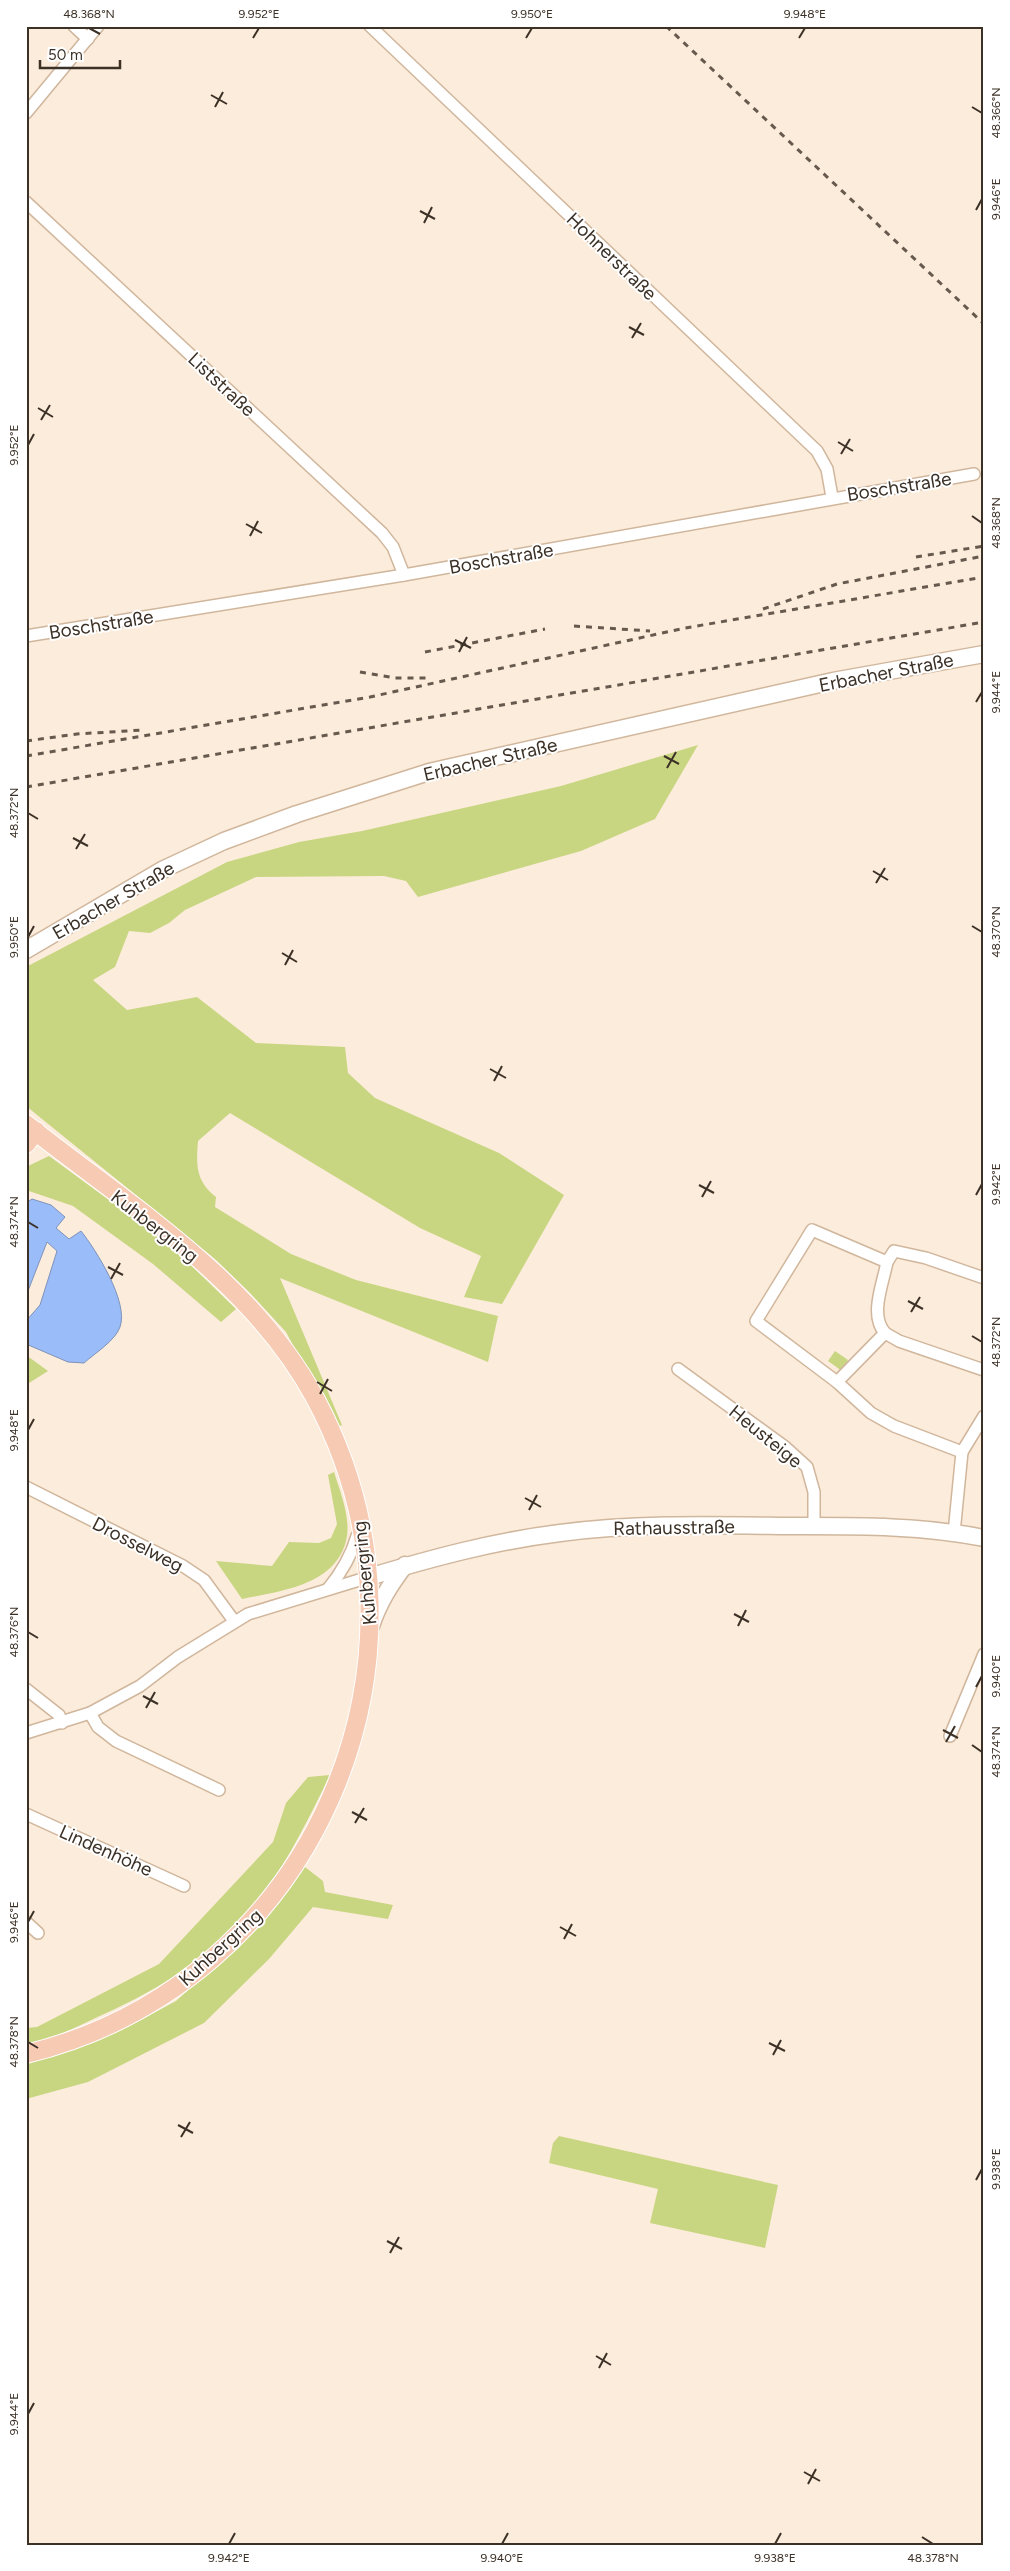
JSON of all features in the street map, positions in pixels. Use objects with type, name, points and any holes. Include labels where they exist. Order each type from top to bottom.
[{"type":"main road","name":"Erbacher Straße","points":[[26,950],[164,869],[224,841],[297,814],[429,772],[833,681],[984,654]]},
{"type":"main road","name":"Kuhbergring","points":[[26,2054],[47,2049],[99,2029],[125,2018],[160,1999],[196,1973],[229,1944],[274,1897],[299,1860],[335,1788],[357,1716],[366,1672],[371,1629],[368,1576],[359,1516],[342,1458],[314,1397],[287,1354],[263,1322],[224,1282],[194,1256],[29,1133]]},
{"type":"main road","name":"Rathausstraße","points":[[368,1576],[495,1543],[601,1528],[675,1525],[873,1527],[984,1538]]},
{"type":"main road","points":[[371,1629],[377,1607],[387,1589],[405,1566]]},
{"type":"street","points":[[26,113],[98,26]]},
{"type":"street","name":"Hohnerstraße","points":[[370,26],[817,451],[827,469],[832,498]]},
{"type":"street","points":[[75,27],[88,39]]},
{"type":"street","name":"Liststraße","points":[[26,202],[382,533],[393,547],[404,575]]},
{"type":"street","name":"Boschstraße","points":[[26,636],[404,575],[979,473]]},
{"type":"street","points":[[887,1262],[812,1230],[756,1321],[837,1382],[871,1413],[894,1426],[962,1452]]},
{"type":"street","points":[[984,1278],[926,1258],[894,1251],[887,1262],[877,1313],[879,1326],[885,1333],[899,1341],[984,1370]]},
{"type":"street","points":[[837,1382],[885,1333]]},
{"type":"street","name":"Heusteige","points":[[678,1369],[785,1447],[807,1467],[814,1492],[814,1526]]},
{"type":"street","points":[[954,1534],[962,1452],[984,1416]]},
{"type":"street","name":"Drosselweg","points":[[26,1487],[183,1566],[204,1580],[234,1621]]},
{"type":"street","points":[[327,1589],[340,1575],[351,1556],[357,1536],[359,1516]]},
{"type":"street","points":[[26,1732],[62,1724],[90,1713],[140,1686],[178,1657],[234,1621],[368,1576]]},
{"type":"street","points":[[950,1736],[980,1674],[984,1654]]},
{"type":"street","points":[[26,1689],[59,1715],[62,1724]]},
{"type":"street","points":[[90,1713],[98,1727],[116,1741],[219,1790]]},
{"type":"street","name":"Lindenhöhe","points":[[26,1814],[184,1886]]},
{"type":"street","points":[[26,1922],[38,1933]]},
{"type":"green space","points":[[698,745],[655,819],[581,851],[418,897],[406,881],[384,876],[256,877],[185,910],[169,923],[150,933],[129,931],[115,967],[93,980],[127,1010],[197,997],[256,1043],[345,1047],[348,1073],[375,1098],[499,1153],[564,1195],[502,1304],[464,1297],[481,1256],[420,1228],[230,1113],[198,1141],[197,1158],[199,1172],[204,1185],[216,1197],[215,1207],[291,1254],[356,1280],[498,1316],[488,1362],[280,1278],[342,1425],[336,1428],[286,1332],[250,1293],[215,1259],[26,1106],[26,967],[227,862],[299,842],[362,831],[561,786]]},
{"type":"green space","points":[[49,1156],[169,1244],[236,1309],[221,1322],[153,1264],[73,1206],[26,1190],[26,1169],[30,1165]]},
{"type":"green space","points":[[835,1351],[848,1360],[842,1371],[828,1361]]},
{"type":"green space","points":[[26,1355],[48,1371],[26,1385]]},
{"type":"green space","points":[[334,1472],[344,1504],[348,1528],[342,1552],[333,1565],[321,1575],[306,1583],[274,1593],[242,1599],[216,1561],[272,1566],[289,1542],[319,1543],[331,1538],[337,1524],[328,1475]]},
{"type":"green space","points":[[330,1775],[299,1836],[273,1881],[248,1915],[231,1933],[192,1965],[149,1992],[66,2032],[26,2044],[26,2028],[37,2027],[159,1964],[273,1842],[286,1803],[308,1777]]},
{"type":"green space","points":[[305,1867],[323,1881],[325,1892],[393,1905],[388,1919],[313,1907],[269,1959],[204,2023],[88,2082],[26,2099],[26,2063],[72,2048],[137,2022],[176,2001],[252,1933]]},
{"type":"green space","points":[[559,2136],[778,2185],[765,2248],[650,2223],[658,2189],[549,2163],[553,2143]]},
{"type":"water","points":[[32,1199],[51,1205],[65,1217],[56,1228],[69,1239],[81,1231],[95,1250],[116,1291],[122,1316],[120,1327],[109,1342],[84,1363],[68,1362],[26,1344],[26,1321],[40,1305],[57,1251],[47,1242],[26,1296],[26,1203]]},
{"type":"railway","points":[[666,26],[984,324]]},
{"type":"railway","points":[[916,557],[984,546]]},
{"type":"railway","points":[[763,609],[837,584],[984,556]]},
{"type":"railway","points":[[26,756],[370,697],[685,628],[984,577]]},
{"type":"railway","points":[[26,787],[984,622]]},
{"type":"railway","points":[[574,626],[650,631]]},
{"type":"railway","points":[[425,652],[545,629]]},
{"type":"railway","points":[[360,672],[395,678],[431,678]]},
{"type":"railway","points":[[26,741],[77,734],[143,730]]}]
